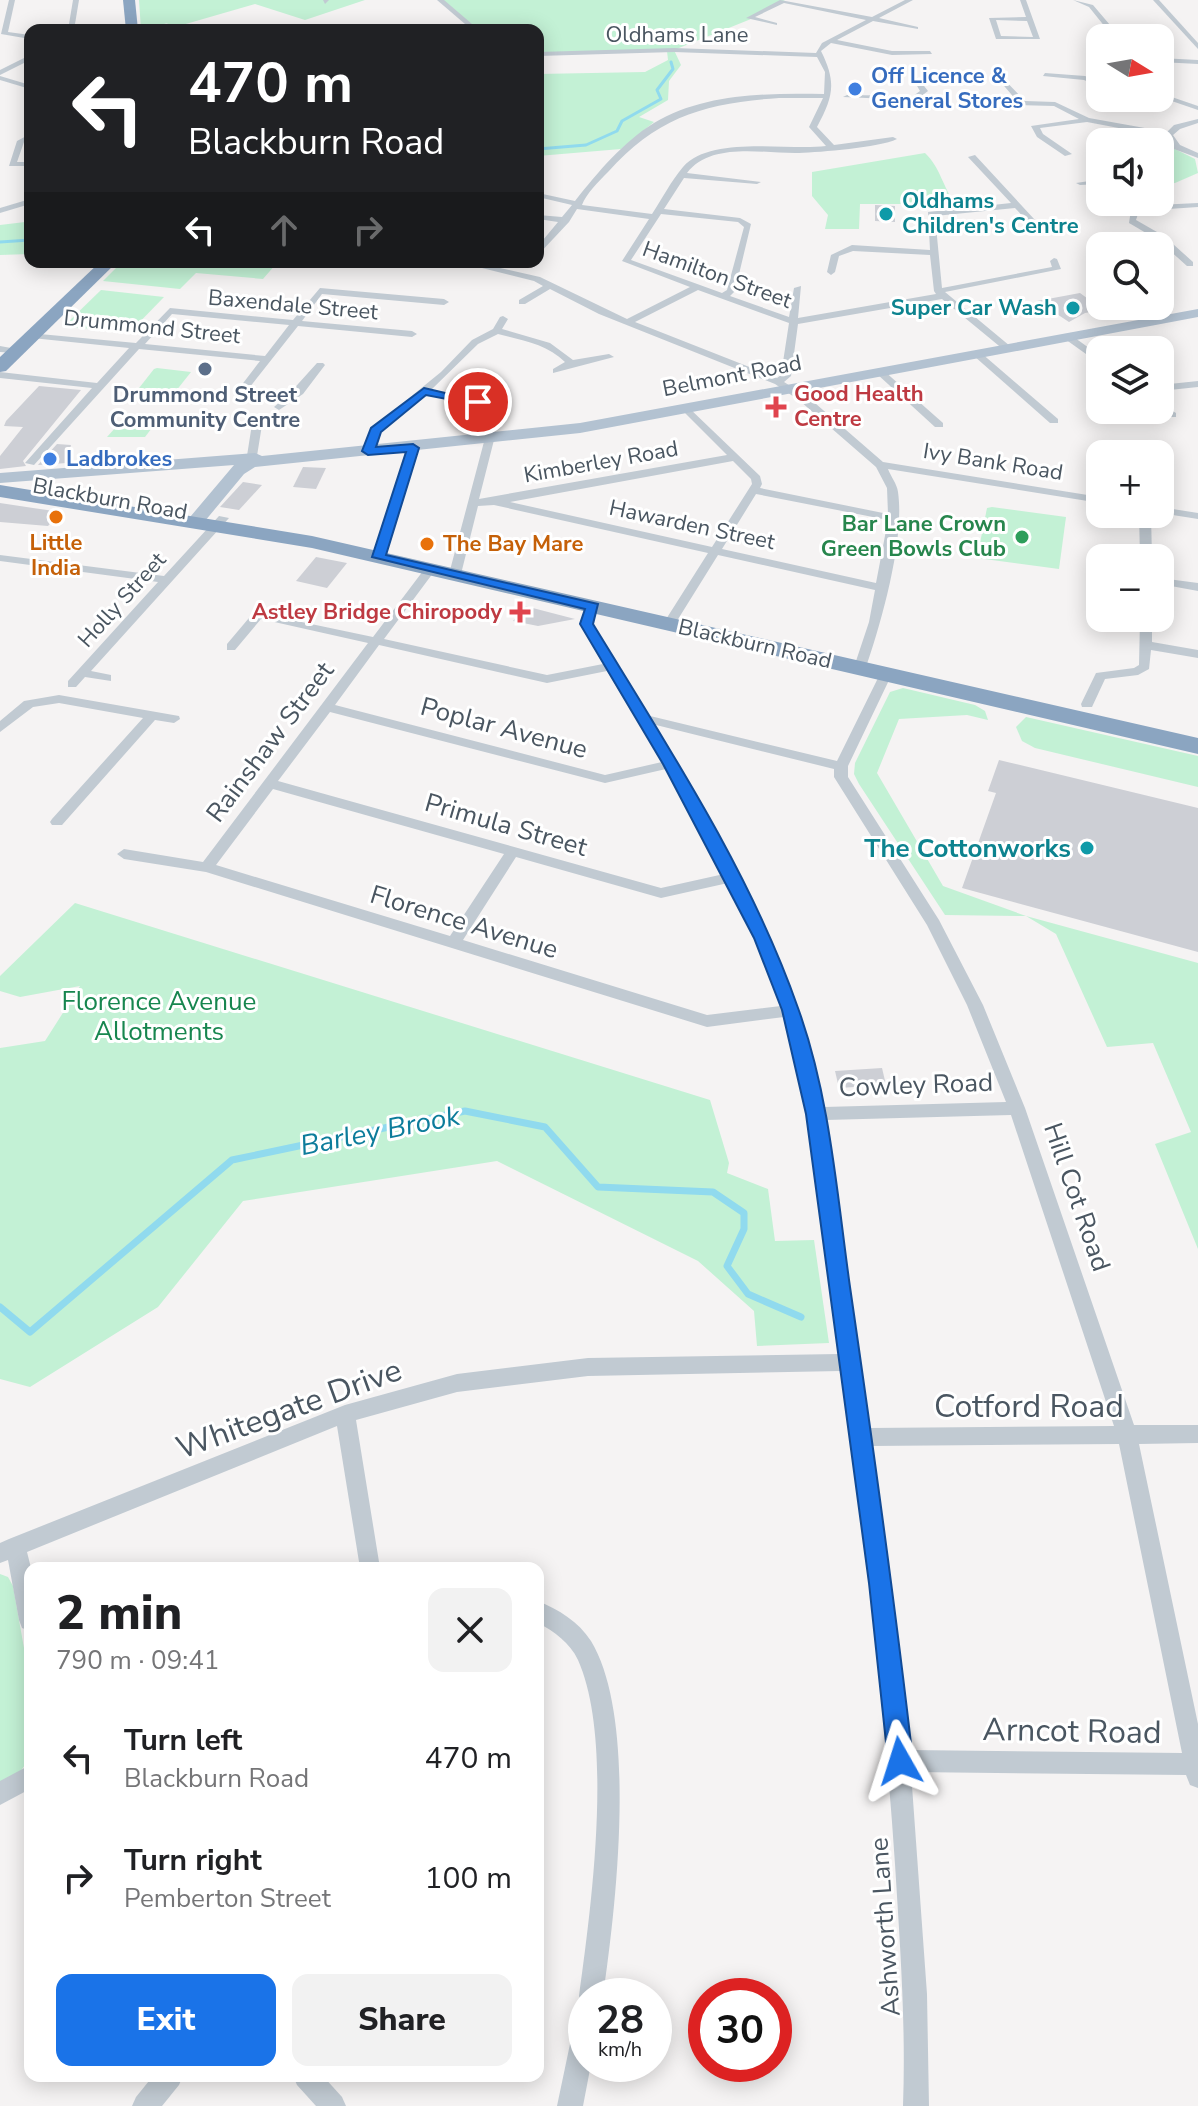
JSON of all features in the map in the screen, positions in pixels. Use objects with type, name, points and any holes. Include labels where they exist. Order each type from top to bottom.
[{"type":"highway","points":[[119,0],[121,24]]},
{"type":"highway","points":[[129,0],[131,24]]},
{"type":"highway","points":[[0,367],[6,349],[86,268]]},
{"type":"highway","points":[[6,349],[32,335],[103,268]]},
{"type":"highway","name":"Blackburn Road","points":[[0,479],[312,542],[1198,746]]},
{"type":"highway","name":"Blackburn Road","points":[[0,491],[208,521]]},
{"type":"main road","name":"Belmont Road","points":[[0,479],[240,463],[489,440],[687,409],[783,386],[880,372],[1198,313]]},
{"type":"main road","points":[[208,521],[240,463]]},
{"type":"street","points":[[12,0],[4,34],[24,36]]},
{"type":"street","points":[[72,24],[76,0]]},
{"type":"street","points":[[440,0],[469,24]]},
{"type":"street","points":[[775,24],[749,18],[785,0],[916,28]]},
{"type":"street","points":[[832,148],[813,127],[827,96],[827,69],[817,55],[820,48],[910,0]]},
{"type":"street","points":[[1023,0],[1029,19],[1035,40],[998,38],[992,18],[1029,19]]},
{"type":"street","points":[[1076,0],[1093,2],[1108,24]]},
{"type":"street","points":[[1156,0],[1198,47]]},
{"type":"street","points":[[832,41],[883,52],[930,53]]},
{"type":"street","name":"Oldhams Lane","points":[[544,54],[674,50],[817,55]]},
{"type":"street","points":[[0,76],[24,61]]},
{"type":"street","points":[[1174,61],[1198,62]]},
{"type":"street","points":[[1015,74],[996,73],[1018,102],[1055,104],[1087,120],[1131,128]]},
{"type":"street","points":[[1045,75],[1086,79]]},
{"type":"street","points":[[0,76],[24,85]]},
{"type":"street","points":[[915,98],[924,91],[917,79]]},
{"type":"street","points":[[544,245],[646,131],[707,107],[745,94],[915,98],[941,106]]},
{"type":"street","points":[[1174,100],[1198,108]]},
{"type":"street","points":[[1050,153],[1066,153],[1040,135],[1035,126],[1087,120]]},
{"type":"street","points":[[1174,130],[1198,121]]},
{"type":"street","points":[[24,139],[12,164],[24,164]]},
{"type":"street","points":[[658,214],[682,175],[700,159],[723,151],[832,148],[893,139]]},
{"type":"street","points":[[1174,142],[1177,147],[1198,156]]},
{"type":"street","points":[[972,157],[1031,220]]},
{"type":"street","points":[[682,175],[757,182]]},
{"type":"street","points":[[1080,183],[1086,183]]},
{"type":"street","points":[[544,196],[578,205],[740,220],[748,226],[731,291],[724,296]]},
{"type":"street","points":[[0,212],[24,203]]},
{"type":"street","points":[[1007,348],[940,294],[933,253],[933,212],[1017,205]]},
{"type":"street","points":[[1174,207],[1198,205]]},
{"type":"street","points":[[0,212],[24,214]]},
{"type":"street","name":"Hamilton Street","points":[[658,214],[626,261],[794,322]]},
{"type":"street","points":[[1133,216],[1132,221],[1191,260]]},
{"type":"street","points":[[544,218],[566,220]]},
{"type":"street","points":[[831,272],[835,255],[852,248],[933,253]]},
{"type":"street","points":[[794,322],[1057,269],[1054,261]]},
{"type":"street","points":[[490,268],[551,285],[627,322],[783,386],[880,465],[892,488],[894,518],[881,588],[859,670]]},
{"type":"street","points":[[519,274],[524,268]]},
{"type":"street","points":[[522,302],[551,285]]},
{"type":"street","points":[[627,322],[698,287]]},
{"type":"street","points":[[783,386],[798,288]]},
{"type":"street","points":[[288,397],[239,395],[320,291],[444,302]]},
{"type":"street","name":"Baxendale Street","points":[[137,346],[170,311],[412,334]]},
{"type":"street","points":[[368,451],[375,431],[424,391],[475,342],[497,331],[503,319]]},
{"type":"street","points":[[497,331],[545,342],[571,363]]},
{"type":"street","name":"Drummond Street","points":[[32,335],[267,359]]},
{"type":"street","points":[[1068,337],[1086,350]]},
{"type":"street","points":[[30,463],[137,346]]},
{"type":"street","points":[[977,354],[1054,421]]},
{"type":"street","points":[[556,371],[571,363],[609,357]]},
{"type":"street","points":[[279,407],[288,397],[299,392],[320,365]]},
{"type":"street","points":[[880,372],[939,425]]},
{"type":"street","points":[[0,375],[100,386]]},
{"type":"street","points":[[1174,387],[1198,384]]},
{"type":"street","points":[[424,391],[477,404],[494,399]]},
{"type":"street","points":[[669,624],[753,490],[756,478],[687,409]]},
{"type":"street","points":[[240,463],[257,424],[264,417]]},
{"type":"street","points":[[455,574],[489,440]]},
{"type":"street","points":[[379,557],[413,448]]},
{"type":"street","name":"Kimberley Road","points":[[473,503],[494,502],[736,457]]},
{"type":"street","name":"Ivy Bank Road","points":[[880,465],[1086,498]]},
{"type":"street","points":[[753,490],[894,518]]},
{"type":"street","name":"Hawarden Street","points":[[494,502],[881,588]]},
{"type":"street","points":[[1174,512],[1198,516]]},
{"type":"street","name":"Holly Street","points":[[72,684],[166,580],[208,521]]},
{"type":"street","points":[[0,558],[166,580]]},
{"type":"street","name":"Rainshaw Street","points":[[207,867],[430,569]]},
{"type":"street","points":[[1174,583],[1198,587]]},
{"type":"street","name":"Ashworth Lane","points":[[593,607],[586,624],[671,764],[763,938],[791,1010],[816,1114],[861,1437],[900,1761],[918,2045],[916,2106]]},
{"type":"street","points":[[231,647],[258,615],[547,679],[611,666]]},
{"type":"street","points":[[1087,704],[1100,676],[1143,669],[1146,632]]},
{"type":"street","points":[[1146,645],[1198,654]]},
{"type":"street","name":"Holly Street","points":[[82,673],[107,678]]},
{"type":"street","points":[[643,718],[841,766],[885,676]]},
{"type":"street","points":[[0,728],[29,704],[59,699],[174,719]]},
{"type":"street","name":"Poplar Avenue","points":[[326,707],[605,779],[671,764]]},
{"type":"street","points":[[57,822],[153,714]]},
{"type":"street","name":"Hill Cot Road","points":[[841,766],[841,777],[898,863],[948,951],[975,1005],[1017,1108],[1127,1435],[1197,1771]]},
{"type":"street","name":"Primula Street","points":[[269,783],[661,893],[731,877]]},
{"type":"street","points":[[57,798],[74,802]]},
{"type":"street","points":[[453,944],[513,851]]},
{"type":"street","name":"Florence Avenue","points":[[124,854],[207,867],[707,1021],[791,1010]]},
{"type":"street","name":"Cowley Road","points":[[816,1114],[1017,1108]]},
{"type":"street","name":"Whitegate Drive","points":[[8,1549],[345,1414],[457,1383],[588,1367],[850,1362]]},
{"type":"street","points":[[345,1414],[369,1562]]},
{"type":"street","name":"Cotford Road","points":[[861,1437],[1198,1434]]},
{"type":"street","points":[[8,1549],[24,1601]]},
{"type":"street","points":[[544,1616],[570,1632],[586,1652],[596,1678],[602,1709],[605,1873],[593,1978]]},
{"type":"street","name":"Arncot Road","points":[[900,1761],[1197,1771]]},
{"type":"street","points":[[0,1794],[24,1780]]},
{"type":"street","points":[[145,2106],[165,2082]]},
{"type":"street","points":[[311,2082],[333,2106]]},
{"type":"street","points":[[570,2106],[575,2082]]},
{"type":"green space","points":[[139,0],[365,0],[305,20],[255,4],[186,24],[141,24]]},
{"type":"green space","points":[[440,0],[785,0],[751,19],[674,50],[681,65],[669,81],[668,100],[639,117],[654,122],[621,149],[544,155],[544,74],[645,72],[668,60],[667,51],[544,54],[544,24],[469,24]]},
{"type":"green space","points":[[1174,148],[1195,159],[1198,173],[1175,183]]},
{"type":"green space","points":[[925,153],[955,204],[860,204],[859,229],[825,229],[828,215],[812,196],[812,172]]},
{"type":"green space","points":[[24,222],[24,254],[0,255],[0,225]]},
{"type":"green space","points":[[116,268],[273,268],[263,279],[196,273],[180,289],[103,281]]},
{"type":"green space","points":[[101,290],[164,297],[129,333],[64,326]]},
{"type":"green space","points":[[154,369],[191,372],[168,401],[132,397]]},
{"type":"green space","points":[[126,416],[158,420],[145,437],[107,437]]},
{"type":"green space","name":"Bar Lane Crown Green Bowls Club","points":[[987,508],[1066,517],[1059,569],[977,558]]},
{"type":"green space","points":[[903,688],[975,705],[985,711],[988,720],[967,715],[899,719],[877,773],[943,886],[1026,916],[945,915],[859,784],[854,774],[855,763],[890,692]]},
{"type":"green space","points":[[1026,717],[1198,756],[1198,787],[1035,748],[1022,741],[1016,727]]},
{"type":"green space","name":"Florence Avenue Allotments","points":[[75,903],[710,1100],[729,1163],[727,1173],[768,1189],[775,1241],[814,1240],[829,1343],[757,1346],[754,1311],[698,1261],[497,1161],[243,1201],[158,1307],[30,1387],[0,1379],[0,1048],[45,1041],[80,986],[20,997],[0,991],[0,976]]},
{"type":"green space","points":[[1026,916],[1198,963],[1198,1249],[1155,1144],[1191,1132],[1153,1043],[1107,1047],[1056,934]]},
{"type":"green space","points":[[0,1574],[8,1577],[13,1586],[24,1648],[24,1766],[0,1783]]},
{"type":"building","name":"Oldhams Children's Centre","points":[[875,205],[895,206],[895,222],[875,221]]},
{"type":"building","name":"Super Car Wash","points":[[1080,293],[1086,297],[1086,313],[1069,322],[1037,301]]},
{"type":"building","points":[[39,386],[81,390],[23,461],[26,466],[0,469],[0,456],[23,427],[4,426],[6,421]]},
{"type":"building","name":"Ladbrokes","points":[[57,444],[71,445],[67,463],[38,465]]},
{"type":"building","points":[[303,467],[326,468],[316,489],[293,487]]},
{"type":"building","points":[[243,482],[262,485],[239,510],[220,507]]},
{"type":"building","points":[[0,503],[61,512],[48,526],[0,522]]},
{"type":"building","points":[[316,557],[347,563],[327,588],[296,581]]},
{"type":"building","points":[[525,606],[575,619],[538,626],[513,621]]},
{"type":"building","name":"The Cottonworks","points":[[999,760],[1198,808],[1198,952],[962,888],[996,793],[988,791]]},
{"type":"building","points":[[882,1068],[886,1085],[839,1088],[835,1071]]},
{"type":"waterway","points":[[544,148],[586,145],[617,131],[622,121],[661,99],[657,90],[673,69],[671,62]]},
{"type":"waterway","points":[[0,242],[24,240]]},
{"type":"waterway","name":"Barley Brook","points":[[0,1307],[30,1332],[232,1160],[465,1111],[545,1127],[598,1187],[713,1192],[744,1213],[744,1229],[727,1266],[748,1294],[801,1317]]},
{"type":"place","name":"Off Licence & General Stores","points":[[855,89]]},
{"type":"place","name":"Oldhams Children's Centre","points":[[886,214]]},
{"type":"place","name":"Super Car Wash","points":[[1073,308]]},
{"type":"place","name":"Drummond Street Community Centre","points":[[205,369]]},
{"type":"place","name":"Good Health Centre","points":[[776,407]]},
{"type":"place","name":"Ladbrokes","points":[[50,459]]},
{"type":"place","name":"Little India","points":[[56,517]]},
{"type":"place","name":"Bar Lane Crown Green Bowls Club","points":[[1022,537]]},
{"type":"place","name":"The Bay Mare","points":[[427,544]]},
{"type":"place","name":"Astley Bridge Chiropody","points":[[520,612]]},
{"type":"place","name":"The Cottonworks","points":[[1087,848]]},
{"type":"route","points":[[478,402],[424,391],[375,431],[368,451],[413,448],[379,557],[593,607],[586,624],[671,764],[763,938],[791,1010],[816,1114],[881,1583],[900,1761]]}]
